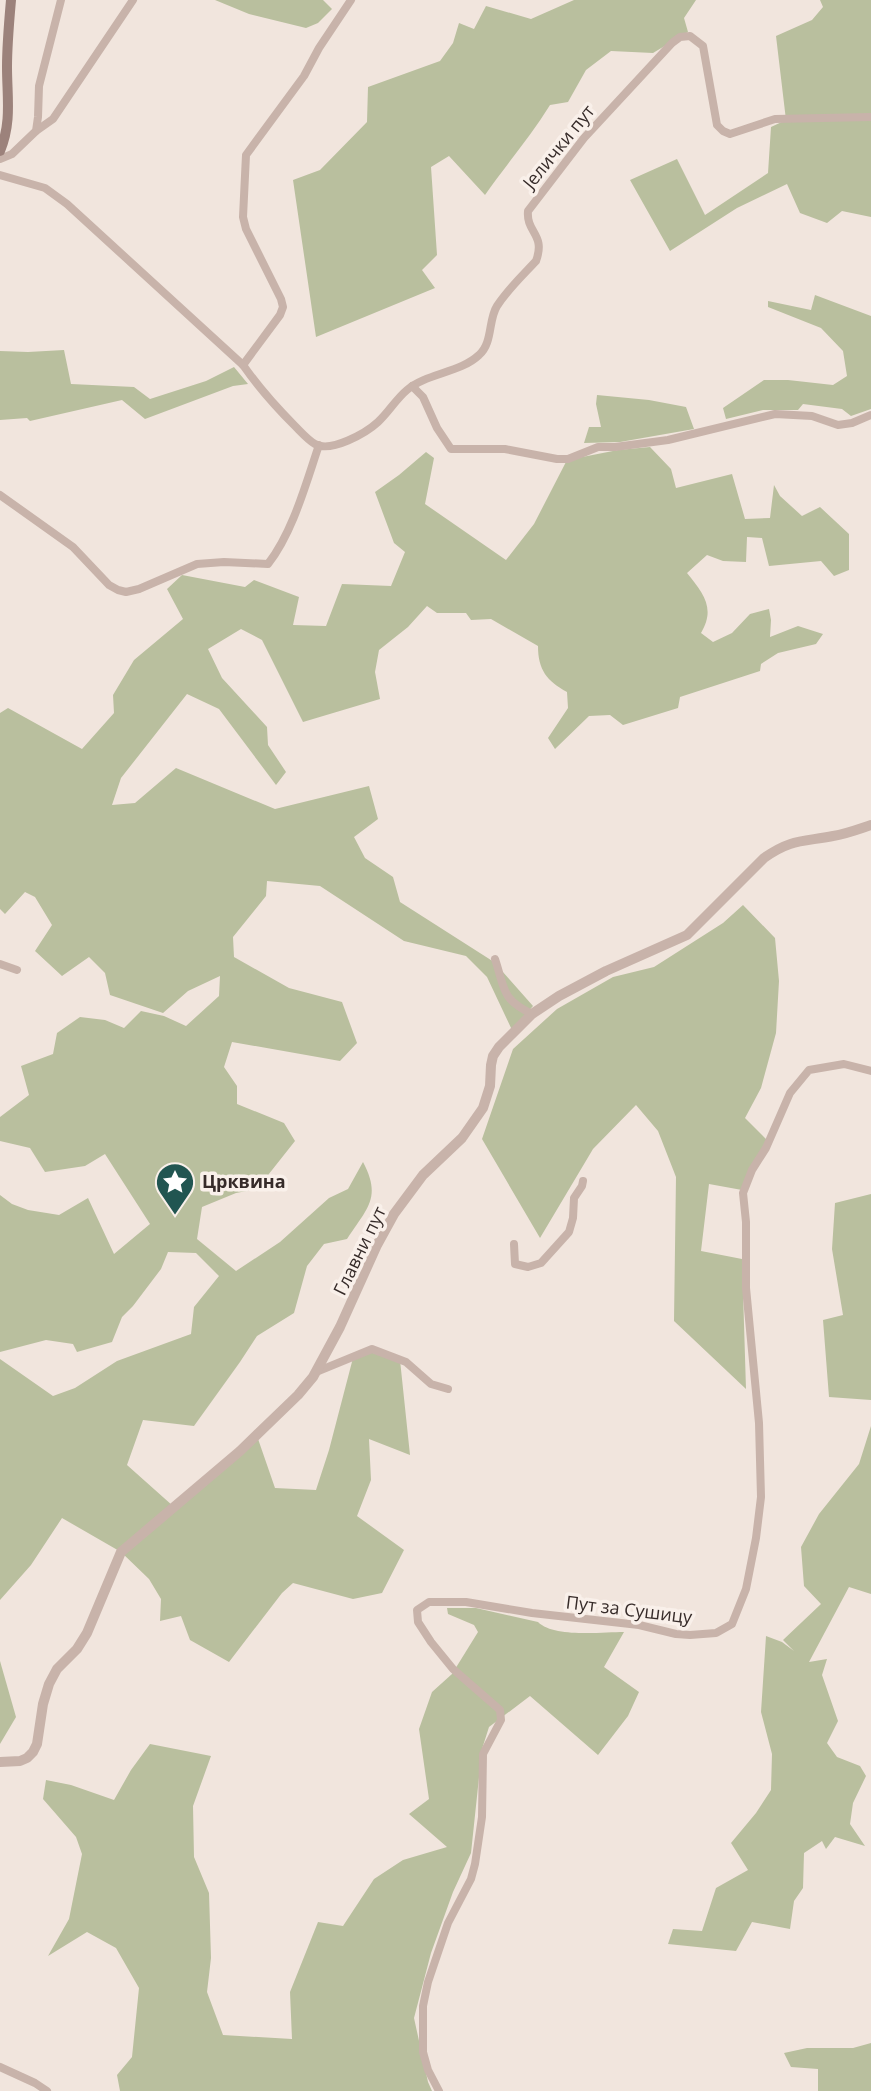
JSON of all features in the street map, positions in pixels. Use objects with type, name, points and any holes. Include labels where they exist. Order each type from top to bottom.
[{"type":"main road","points":[[0,150],[8,119],[7,39],[10,0]]},
{"type":"street","points":[[36,131],[39,86],[61,0]]},
{"type":"street","points":[[0,159],[12,155],[36,131],[53,119],[133,0]]},
{"type":"street","points":[[243,365],[283,307],[246,229],[243,217],[246,155],[304,76],[351,0]]},
{"type":"street","name":"Јелички пут","points":[[319,445],[338,444],[367,430],[412,386],[480,355],[487,343],[495,308],[538,256],[538,237],[527,221],[528,211],[584,138],[680,37],[690,36],[703,46],[718,125],[730,134],[775,119],[871,117]]},
{"type":"street","points":[[0,175],[45,187],[67,204],[243,365],[264,395],[307,438],[319,445],[299,502],[278,551],[268,564],[197,564],[126,592],[109,585],[73,547],[0,495]]},
{"type":"street","points":[[412,386],[423,397],[437,428],[451,449],[505,449],[557,459],[568,459],[598,447],[668,440],[775,414],[811,416],[838,425],[852,423],[871,415]]},
{"type":"street","name":"Главни пут","points":[[0,1762],[20,1761],[33,1752],[49,1684],[57,1669],[87,1633],[121,1552],[257,1436],[298,1395],[316,1372],[389,1223],[422,1175],[462,1138],[471,1126],[488,1097],[493,1056],[532,1014],[606,971],[687,935],[764,858],[784,845],[871,825]]},
{"type":"street","points":[[495,959],[505,995],[532,1014]]},
{"type":"street","points":[[0,964],[17,970]]},
{"type":"street","name":"Пут за Сушицу","points":[[439,2091],[428,2070],[424,2052],[423,2006],[428,1982],[448,1923],[471,1878],[475,1864],[482,1825],[483,1754],[501,1720],[500,1710],[453,1669],[430,1642],[418,1622],[417,1610],[429,1602],[466,1602],[532,1613],[639,1625],[690,1635],[716,1633],[732,1623],[746,1589],[761,1497],[759,1423],[746,1289],[743,1193],[790,1093],[809,1070],[844,1064],[871,1071]]},
{"type":"street","points":[[514,1244],[515,1264],[528,1266],[541,1262],[569,1232],[574,1198],[583,1181]]},
{"type":"street","points":[[316,1372],[372,1349],[406,1362],[431,1384],[449,1388]]},
{"type":"street","points":[[0,2067],[47,2091]]},
{"type":"green space","points":[[215,0],[323,0],[332,9],[318,23],[306,28],[249,14]]},
{"type":"green space","points":[[574,0],[696,0],[684,18],[688,32],[653,53],[611,51],[586,70],[568,102],[550,105],[485,195],[449,156],[431,167],[437,255],[422,270],[435,288],[316,337],[293,180],[320,170],[367,122],[368,87],[440,61],[453,43],[459,23],[474,29],[486,6],[531,19]]},
{"type":"green space","points":[[820,0],[871,0],[871,217],[842,211],[827,223],[800,213],[787,184],[737,208],[670,251],[630,180],[677,159],[705,215],[768,173],[771,127],[786,120],[776,36],[812,20],[823,7]]},
{"type":"green space","points":[[815,295],[871,316],[871,409],[851,416],[842,409],[803,404],[798,410],[763,410],[726,419],[723,408],[764,380],[833,385],[847,376],[843,351],[821,328],[768,307],[768,301],[811,310]]},
{"type":"green space","points":[[64,350],[71,384],[134,387],[150,399],[206,381],[234,367],[248,384],[233,386],[145,419],[122,400],[30,421],[27,418],[0,420],[0,351]]},
{"type":"green space","points":[[597,395],[686,407],[694,429],[620,442],[584,443],[589,427],[601,427],[596,404]]},
{"type":"green space","points":[[650,447],[671,469],[676,488],[732,474],[745,519],[770,518],[774,485],[780,496],[802,516],[820,507],[849,534],[849,570],[834,576],[821,561],[769,566],[762,538],[747,537],[746,562],[723,561],[707,555],[687,573],[706,601],[707,616],[701,633],[713,642],[732,633],[750,614],[769,609],[770,637],[798,626],[823,634],[816,644],[778,653],[761,664],[760,671],[680,697],[678,708],[623,725],[610,715],[589,716],[555,749],[548,738],[568,708],[567,692],[545,674],[538,646],[491,619],[471,620],[466,613],[437,613],[427,606],[408,627],[379,650],[375,672],[380,699],[303,722],[262,640],[241,629],[208,649],[222,678],[267,727],[268,745],[286,772],[276,785],[219,709],[187,694],[121,778],[112,805],[135,803],[176,768],[275,809],[369,786],[378,819],[354,837],[365,858],[393,877],[400,902],[494,962],[533,1006],[512,1030],[487,977],[466,956],[404,941],[320,886],[267,881],[266,896],[233,937],[234,957],[289,988],[342,1002],[357,1043],[340,1061],[232,1042],[224,1067],[237,1086],[237,1104],[284,1123],[295,1141],[257,1189],[236,1193],[202,1207],[197,1239],[236,1271],[280,1242],[329,1198],[348,1189],[363,1162],[369,1174],[372,1194],[366,1211],[347,1239],[324,1244],[307,1266],[294,1313],[257,1336],[194,1426],[143,1420],[127,1465],[173,1506],[257,1436],[275,1488],[316,1490],[353,1358],[372,1349],[400,1360],[410,1455],[369,1439],[371,1480],[357,1516],[404,1550],[382,1593],[353,1599],[293,1583],[282,1593],[229,1662],[190,1640],[181,1616],[160,1621],[161,1599],[149,1579],[121,1552],[62,1518],[31,1565],[0,1600],[0,1359],[53,1396],[75,1388],[117,1361],[191,1334],[194,1307],[219,1276],[196,1253],[168,1252],[161,1269],[122,1317],[112,1342],[77,1352],[73,1344],[46,1340],[0,1352],[0,1195],[12,1204],[28,1210],[59,1215],[88,1198],[114,1254],[150,1224],[105,1154],[85,1166],[45,1172],[30,1148],[0,1141],[0,1117],[29,1095],[21,1066],[53,1054],[57,1033],[80,1017],[105,1020],[124,1028],[141,1011],[164,1016],[186,1026],[219,996],[220,976],[188,991],[163,1013],[110,995],[105,973],[89,957],[62,976],[35,951],[52,925],[35,897],[25,892],[5,914],[0,909],[0,713],[8,708],[82,749],[114,713],[113,695],[134,660],[183,619],[167,589],[182,575],[245,587],[254,580],[299,597],[293,625],[326,626],[342,584],[391,586],[405,552],[394,543],[375,492],[426,452],[434,458],[425,504],[506,560],[534,524],[567,460]]},
{"type":"green space","points":[[743,905],[775,938],[779,981],[776,1033],[761,1088],[745,1118],[771,1144],[742,1190],[709,1184],[701,1251],[742,1259],[746,1389],[674,1321],[676,1177],[658,1131],[636,1105],[593,1149],[540,1238],[482,1139],[513,1049],[557,1009],[613,977],[654,967],[723,923]]},
{"type":"green space","points":[[871,1194],[871,1400],[829,1397],[823,1320],[843,1315],[832,1249],[835,1203]]},
{"type":"green space","points":[[871,1426],[871,1594],[849,1587],[809,1662],[827,1659],[822,1675],[838,1721],[827,1743],[837,1757],[860,1766],[866,1776],[853,1803],[850,1824],[865,1846],[835,1837],[826,1849],[822,1841],[804,1853],[803,1888],[794,1901],[790,1929],[752,1922],[736,1951],[668,1944],[673,1929],[702,1931],[716,1888],[748,1870],[731,1843],[771,1790],[772,1754],[761,1712],[766,1636],[782,1642],[794,1651],[783,1640],[821,1604],[804,1586],[801,1547],[819,1514],[859,1464]]},
{"type":"green space","points":[[447,1608],[476,1608],[538,1622],[545,1627],[566,1632],[624,1632],[604,1667],[639,1692],[628,1716],[598,1755],[530,1696],[489,1727],[482,1749],[471,1853],[453,1892],[431,1953],[414,2018],[432,2091],[120,2091],[117,2075],[132,2057],[139,1988],[116,1948],[87,1932],[48,1956],[69,1919],[82,1854],[76,1837],[43,1799],[46,1780],[71,1785],[114,1800],[150,1744],[211,1756],[193,1806],[194,1857],[209,1893],[211,1958],[207,1992],[223,2035],[292,2039],[290,1992],[318,1922],[343,1926],[374,1879],[403,1860],[447,1847],[409,1814],[429,1799],[419,1729],[432,1692],[452,1674],[478,1632],[474,1625],[448,1614]]},
{"type":"green space","points":[[0,1661],[16,1717],[0,1744]]},
{"type":"green space","points":[[871,2043],[871,2091],[818,2091],[818,2069],[791,2067],[784,2053],[807,2048],[853,2048]]},
{"type":"place","name":"Црквина","points":[[175,1216]]}]
